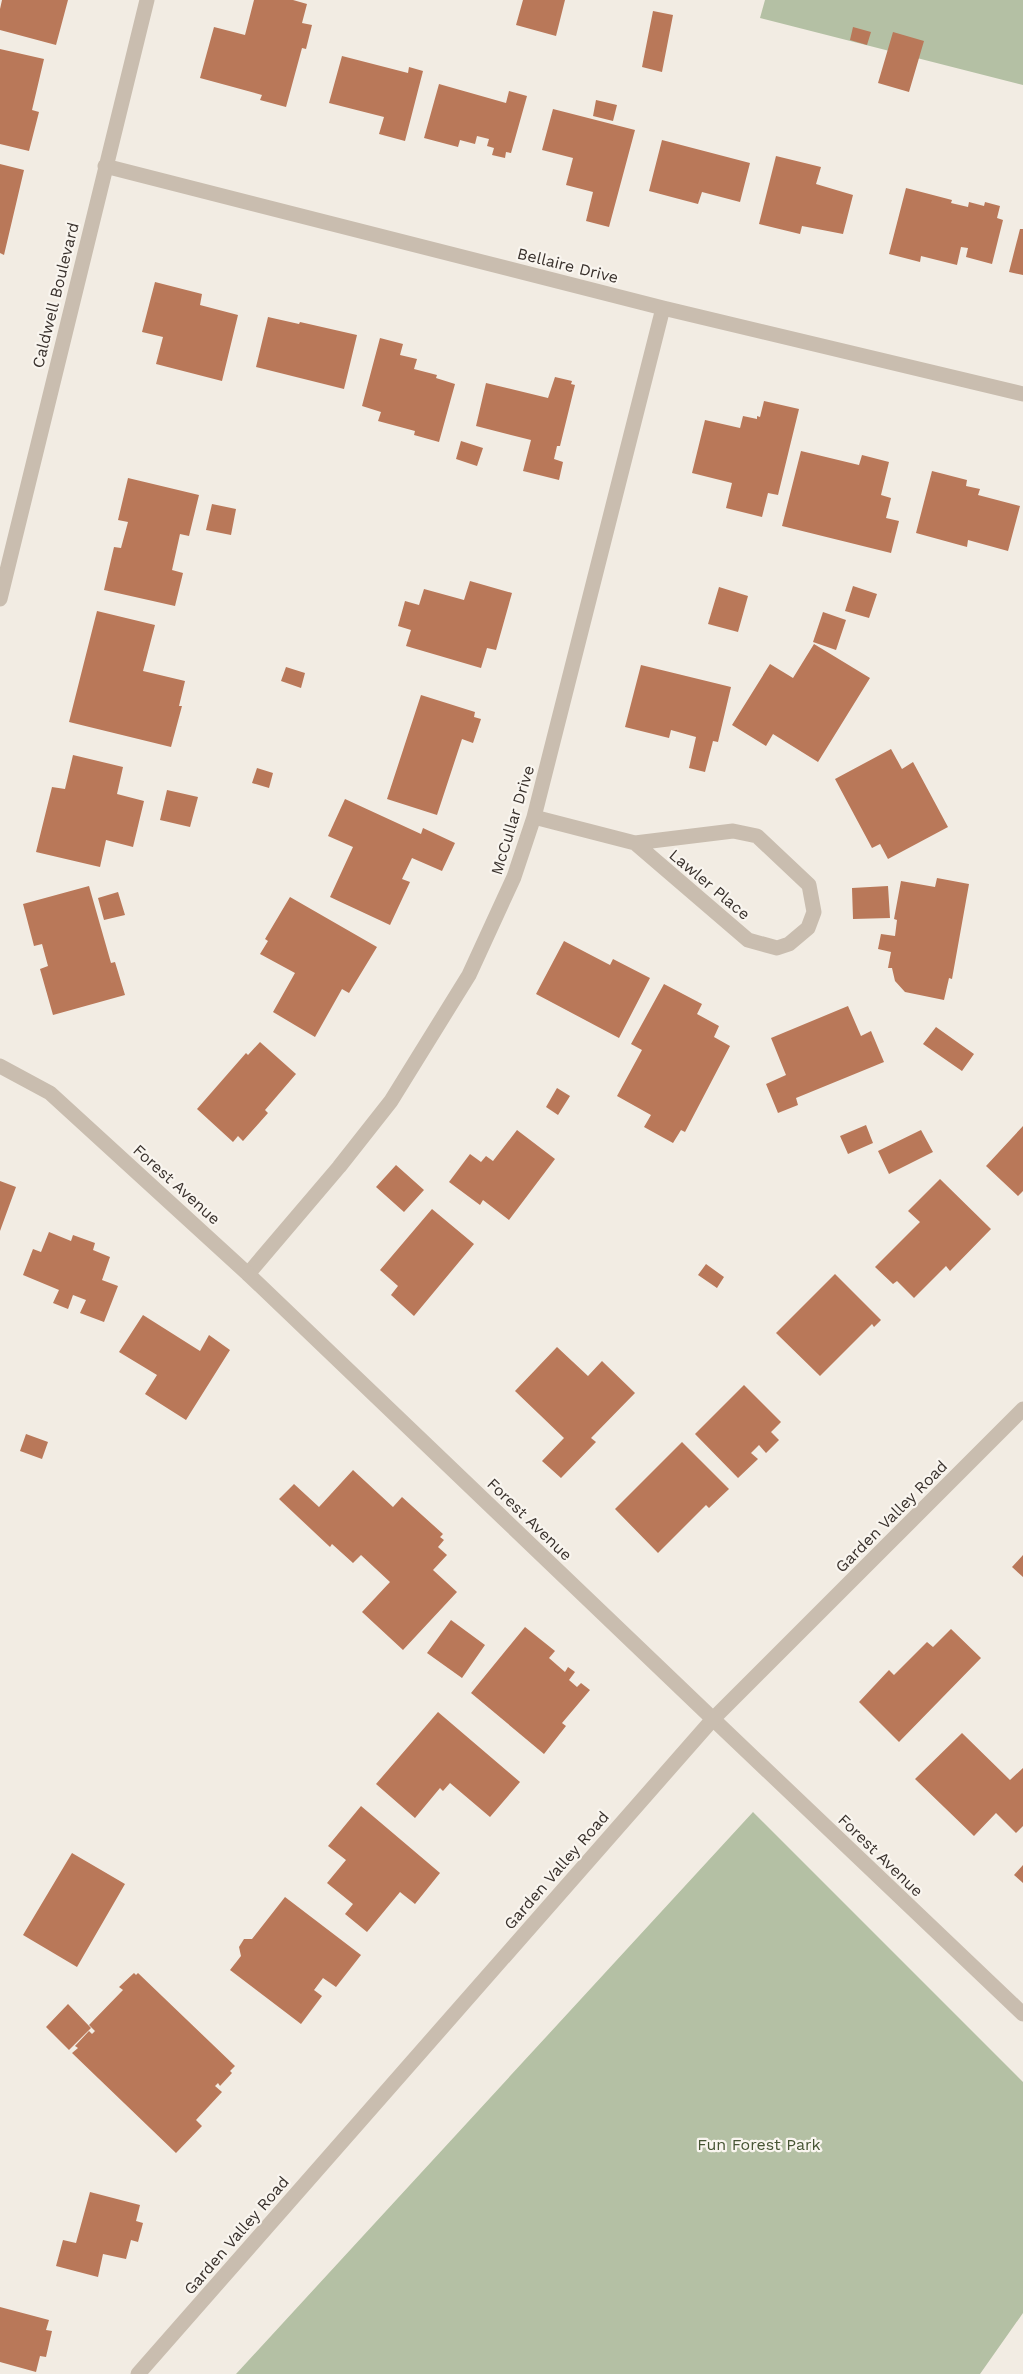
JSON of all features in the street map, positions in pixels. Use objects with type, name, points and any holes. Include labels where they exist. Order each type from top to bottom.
[{"type":"street","name":"Caldwell Boulevard","points":[[0,599],[147,0]]},
{"type":"street","name":"Bellaire Drive","points":[[105,166],[663,308],[1023,394]]},
{"type":"street","name":"McCullar Drive","points":[[248,1274],[339,1167],[391,1101],[469,975],[514,877],[534,818],[663,308]]},
{"type":"street","name":"Lawler Place","points":[[534,818],[634,843],[733,831],[757,836],[809,885],[814,912],[808,928],[789,944],[777,948],[748,940],[634,843]]},
{"type":"street","name":"Forest Avenue","points":[[0,1066],[50,1093],[248,1274],[1023,2014]]},
{"type":"street","name":"Garden Valley Road","points":[[138,2374],[712,1719],[1023,1409]]},
{"type":"green space","points":[[765,0],[1023,0],[1023,85],[760,18]]},
{"type":"green space","name":"Fun Forest Park","points":[[753,1812],[1023,2082],[1023,2313],[980,2374],[236,2374]]},
{"type":"building","points":[[2,0],[68,0],[56,45],[0,30]]},
{"type":"building","points":[[254,0],[293,0],[307,4],[302,23],[312,25],[306,49],[302,48],[286,107],[260,100],[262,95],[200,78],[214,27],[245,35]]},
{"type":"building","points":[[523,0],[565,0],[556,36],[516,25]]},
{"type":"building","points":[[653,11],[673,15],[662,72],[642,67]]},
{"type":"building","points":[[853,27],[871,32],[867,45],[850,40]]},
{"type":"building","points":[[893,32],[924,41],[909,92],[878,83]]},
{"type":"building","points":[[0,49],[44,59],[32,110],[39,112],[29,151],[0,144]]},
{"type":"building","points":[[342,56],[408,73],[409,67],[423,71],[405,141],[379,134],[384,117],[329,103]]},
{"type":"building","points":[[439,84],[506,103],[509,91],[527,96],[511,153],[506,152],[505,158],[492,155],[494,148],[487,146],[489,139],[477,136],[475,144],[460,140],[458,147],[424,138]]},
{"type":"building","points":[[596,100],[617,105],[613,121],[593,116]]},
{"type":"building","points":[[553,109],[635,130],[609,227],[586,221],[593,192],[566,185],[573,158],[542,150]]},
{"type":"building","points":[[662,140],[750,163],[740,202],[702,192],[698,204],[649,191]]},
{"type":"building","points":[[776,156],[821,167],[816,184],[853,195],[843,234],[802,226],[800,234],[759,224]]},
{"type":"building","points":[[0,164],[24,170],[4,255],[0,253]]},
{"type":"building","points":[[906,188],[952,200],[951,203],[968,207],[969,202],[984,206],[985,202],[1000,206],[997,218],[1003,220],[992,264],[966,257],[968,248],[961,247],[957,265],[921,256],[920,262],[889,254]]},
{"type":"building","points":[[1020,229],[1023,229],[1023,275],[1009,272]]},
{"type":"building","points":[[155,282],[202,294],[200,305],[238,315],[222,381],[156,364],[163,337],[142,332]]},
{"type":"building","points":[[268,317],[357,335],[344,389],[256,367]]},
{"type":"building","points":[[380,338],[403,344],[400,355],[417,359],[414,369],[437,375],[436,378],[455,384],[439,442],[414,435],[415,431],[378,421],[381,412],[362,406]]},
{"type":"building","points":[[555,377],[572,381],[571,384],[575,385],[560,446],[557,446],[554,459],[563,462],[559,480],[523,471],[531,440],[476,426],[486,383],[548,398]]},
{"type":"building","points":[[764,401],[799,409],[778,495],[768,493],[762,517],[726,508],[732,483],[692,473],[705,420],[740,428],[743,416],[757,419],[757,416],[760,417]]},
{"type":"building","points":[[461,441],[483,448],[477,466],[456,459]]},
{"type":"building","points":[[801,451],[859,465],[862,455],[889,462],[881,495],[891,498],[886,518],[899,521],[891,553],[782,526]]},
{"type":"building","points":[[932,471],[967,480],[966,486],[980,489],[978,495],[1020,506],[1008,551],[968,540],[967,547],[916,533]]},
{"type":"building","points":[[128,478],[199,495],[189,536],[180,534],[172,570],[183,573],[175,606],[104,590],[114,547],[121,548],[128,522],[118,520]]},
{"type":"building","points":[[212,504],[236,509],[231,535],[206,530]]},
{"type":"building","points":[[470,581],[512,593],[496,650],[487,648],[481,668],[406,646],[411,630],[398,626],[405,601],[419,605],[424,589],[464,600]]},
{"type":"building","points":[[853,586],[877,594],[869,618],[845,611]]},
{"type":"building","points":[[719,587],[748,596],[738,632],[708,624]]},
{"type":"building","points":[[97,611],[155,625],[143,671],[185,681],[179,706],[182,706],[171,747],[69,722]]},
{"type":"building","points":[[823,612],[846,620],[836,650],[813,642]]},
{"type":"building","points":[[814,644],[870,678],[818,762],[773,734],[766,746],[732,725],[770,664],[793,678]]},
{"type":"building","points":[[641,665],[731,687],[718,742],[713,741],[705,772],[689,768],[696,737],[671,730],[669,738],[625,727]]},
{"type":"building","points":[[286,667],[305,673],[301,688],[281,681]]},
{"type":"building","points":[[421,695],[475,712],[474,717],[481,719],[473,743],[462,739],[437,815],[387,799]]},
{"type":"building","points":[[891,749],[902,769],[913,762],[948,827],[888,859],[880,844],[872,848],[835,779]]},
{"type":"building","points":[[73,755],[123,767],[117,794],[144,801],[133,847],[106,840],[100,867],[36,852],[52,787],[65,789]]},
{"type":"building","points":[[257,768],[273,773],[269,788],[252,783]]},
{"type":"building","points":[[167,790],[198,797],[190,827],[160,820]]},
{"type":"building","points":[[345,799],[421,834],[423,828],[455,843],[442,871],[412,858],[402,879],[410,882],[390,925],[330,897],[353,847],[328,836]]},
{"type":"building","points":[[937,878],[969,884],[952,979],[949,978],[944,1000],[905,992],[895,981],[892,968],[888,968],[891,952],[878,949],[881,934],[895,936],[897,920],[894,919],[901,881],[935,887]]},
{"type":"building","points":[[89,886],[111,963],[115,962],[125,995],[53,1015],[40,969],[48,966],[42,944],[34,946],[23,904]]},
{"type":"building","points":[[888,886],[890,918],[853,919],[852,888]]},
{"type":"building","points":[[118,892],[125,915],[104,920],[98,898]]},
{"type":"building","points":[[290,897],[377,947],[349,993],[342,989],[315,1037],[273,1012],[295,973],[260,954],[268,941],[265,939]]},
{"type":"building","points":[[564,941],[610,965],[613,959],[650,978],[619,1038],[536,994]]},
{"type":"building","points":[[664,984],[702,1004],[697,1014],[719,1026],[714,1037],[730,1046],[685,1132],[681,1130],[673,1143],[644,1127],[651,1115],[617,1096],[642,1050],[631,1044]]},
{"type":"building","points":[[848,1006],[861,1036],[871,1031],[884,1062],[796,1098],[798,1105],[778,1113],[766,1084],[786,1075],[771,1038]]},
{"type":"building","points":[[936,1027],[974,1054],[962,1071],[923,1044]]},
{"type":"building","points":[[260,1042],[296,1074],[265,1110],[268,1113],[243,1141],[238,1136],[233,1142],[197,1109],[246,1053],[248,1055]]},
{"type":"building","points":[[557,1088],[570,1096],[558,1115],[546,1107]]},
{"type":"building","points":[[866,1125],[873,1143],[848,1154],[840,1136]]},
{"type":"building","points":[[1023,1126],[1023,1191],[1018,1196],[986,1166]]},
{"type":"building","points":[[517,1130],[555,1159],[509,1220],[483,1200],[480,1205],[449,1182],[470,1154],[481,1162],[486,1156],[493,1161]]},
{"type":"building","points":[[921,1130],[933,1152],[889,1174],[878,1151]]},
{"type":"building","points":[[396,1165],[424,1190],[404,1212],[376,1187]]},
{"type":"building","points":[[940,1179],[991,1229],[950,1271],[946,1266],[914,1298],[897,1281],[893,1284],[875,1267],[920,1222],[908,1211]]},
{"type":"building","points":[[0,1181],[16,1187],[0,1231]]},
{"type":"building","points":[[432,1209],[474,1244],[414,1316],[391,1295],[398,1286],[380,1270]]},
{"type":"building","points":[[49,1232],[71,1241],[73,1235],[95,1243],[93,1250],[110,1257],[102,1280],[118,1286],[104,1322],[80,1313],[86,1300],[73,1295],[68,1309],[53,1303],[59,1290],[23,1275],[33,1249],[41,1252]]},
{"type":"building","points":[[706,1264],[724,1277],[717,1288],[698,1275]]},
{"type":"building","points":[[835,1274],[881,1320],[874,1327],[872,1324],[820,1376],[776,1333]]},
{"type":"building","points":[[143,1315],[200,1351],[209,1335],[230,1350],[186,1420],[145,1394],[157,1375],[119,1352]]},
{"type":"building","points":[[557,1347],[588,1376],[602,1361],[635,1393],[591,1438],[596,1442],[561,1478],[542,1461],[564,1438],[515,1391]]},
{"type":"building","points":[[744,1385],[781,1422],[771,1432],[779,1440],[766,1453],[759,1445],[751,1453],[758,1459],[738,1478],[695,1434]]},
{"type":"building","points":[[26,1434],[48,1442],[42,1459],[20,1451]]},
{"type":"building","points":[[682,1442],[729,1489],[709,1508],[706,1505],[658,1553],[615,1509]]},
{"type":"building","points":[[353,1470],[393,1507],[402,1497],[443,1534],[440,1537],[444,1540],[438,1547],[447,1555],[433,1570],[457,1592],[403,1650],[362,1612],[390,1582],[361,1555],[353,1563],[332,1544],[330,1547],[279,1499],[294,1484],[319,1507]]},
{"type":"building","points":[[1023,1555],[1023,1577],[1012,1567]]},
{"type":"building","points":[[451,1620],[485,1645],[462,1678],[427,1653]]},
{"type":"building","points":[[525,1627],[555,1651],[549,1658],[565,1672],[568,1667],[575,1672],[569,1680],[577,1687],[581,1683],[590,1690],[562,1723],[566,1726],[544,1754],[471,1693]]},
{"type":"building","points":[[951,1629],[981,1658],[899,1742],[859,1702],[889,1670],[894,1675],[927,1642],[933,1647]]},
{"type":"building","points":[[438,1712],[520,1782],[490,1817],[450,1783],[443,1791],[440,1788],[415,1818],[376,1784]]},
{"type":"building","points":[[962,1733],[1010,1780],[1023,1768],[1023,1826],[1016,1833],[996,1813],[974,1836],[915,1779]]},
{"type":"building","points":[[361,1806],[440,1873],[415,1904],[400,1892],[367,1932],[345,1914],[353,1904],[327,1883],[346,1860],[328,1846]]},
{"type":"building","points":[[72,1853],[125,1884],[77,1967],[23,1935]]},
{"type":"building","points":[[1023,1865],[1023,1883],[1014,1875]]},
{"type":"building","points":[[285,1897],[361,1955],[336,1987],[323,1978],[314,1990],[322,1996],[301,2024],[230,1970],[241,1956],[239,1947],[244,1939],[252,1939]]},
{"type":"building","points":[[134,1973],[136,1975],[138,1973],[235,2066],[220,2086],[218,2083],[215,2086],[222,2092],[196,2120],[202,2126],[176,2153],[72,2053],[78,2048],[75,2046],[89,2031],[92,2034],[95,2031],[89,2025],[123,1990],[119,1987]]},
{"type":"building","points":[[68,2004],[91,2028],[69,2050],[46,2027]]},
{"type":"building","points":[[90,2192],[140,2205],[136,2221],[143,2223],[138,2242],[131,2240],[126,2259],[103,2254],[98,2277],[56,2266],[63,2240],[76,2243]]},
{"type":"building","points":[[0,2307],[49,2320],[46,2330],[52,2331],[46,2357],[40,2356],[36,2372],[0,2362]]}]
